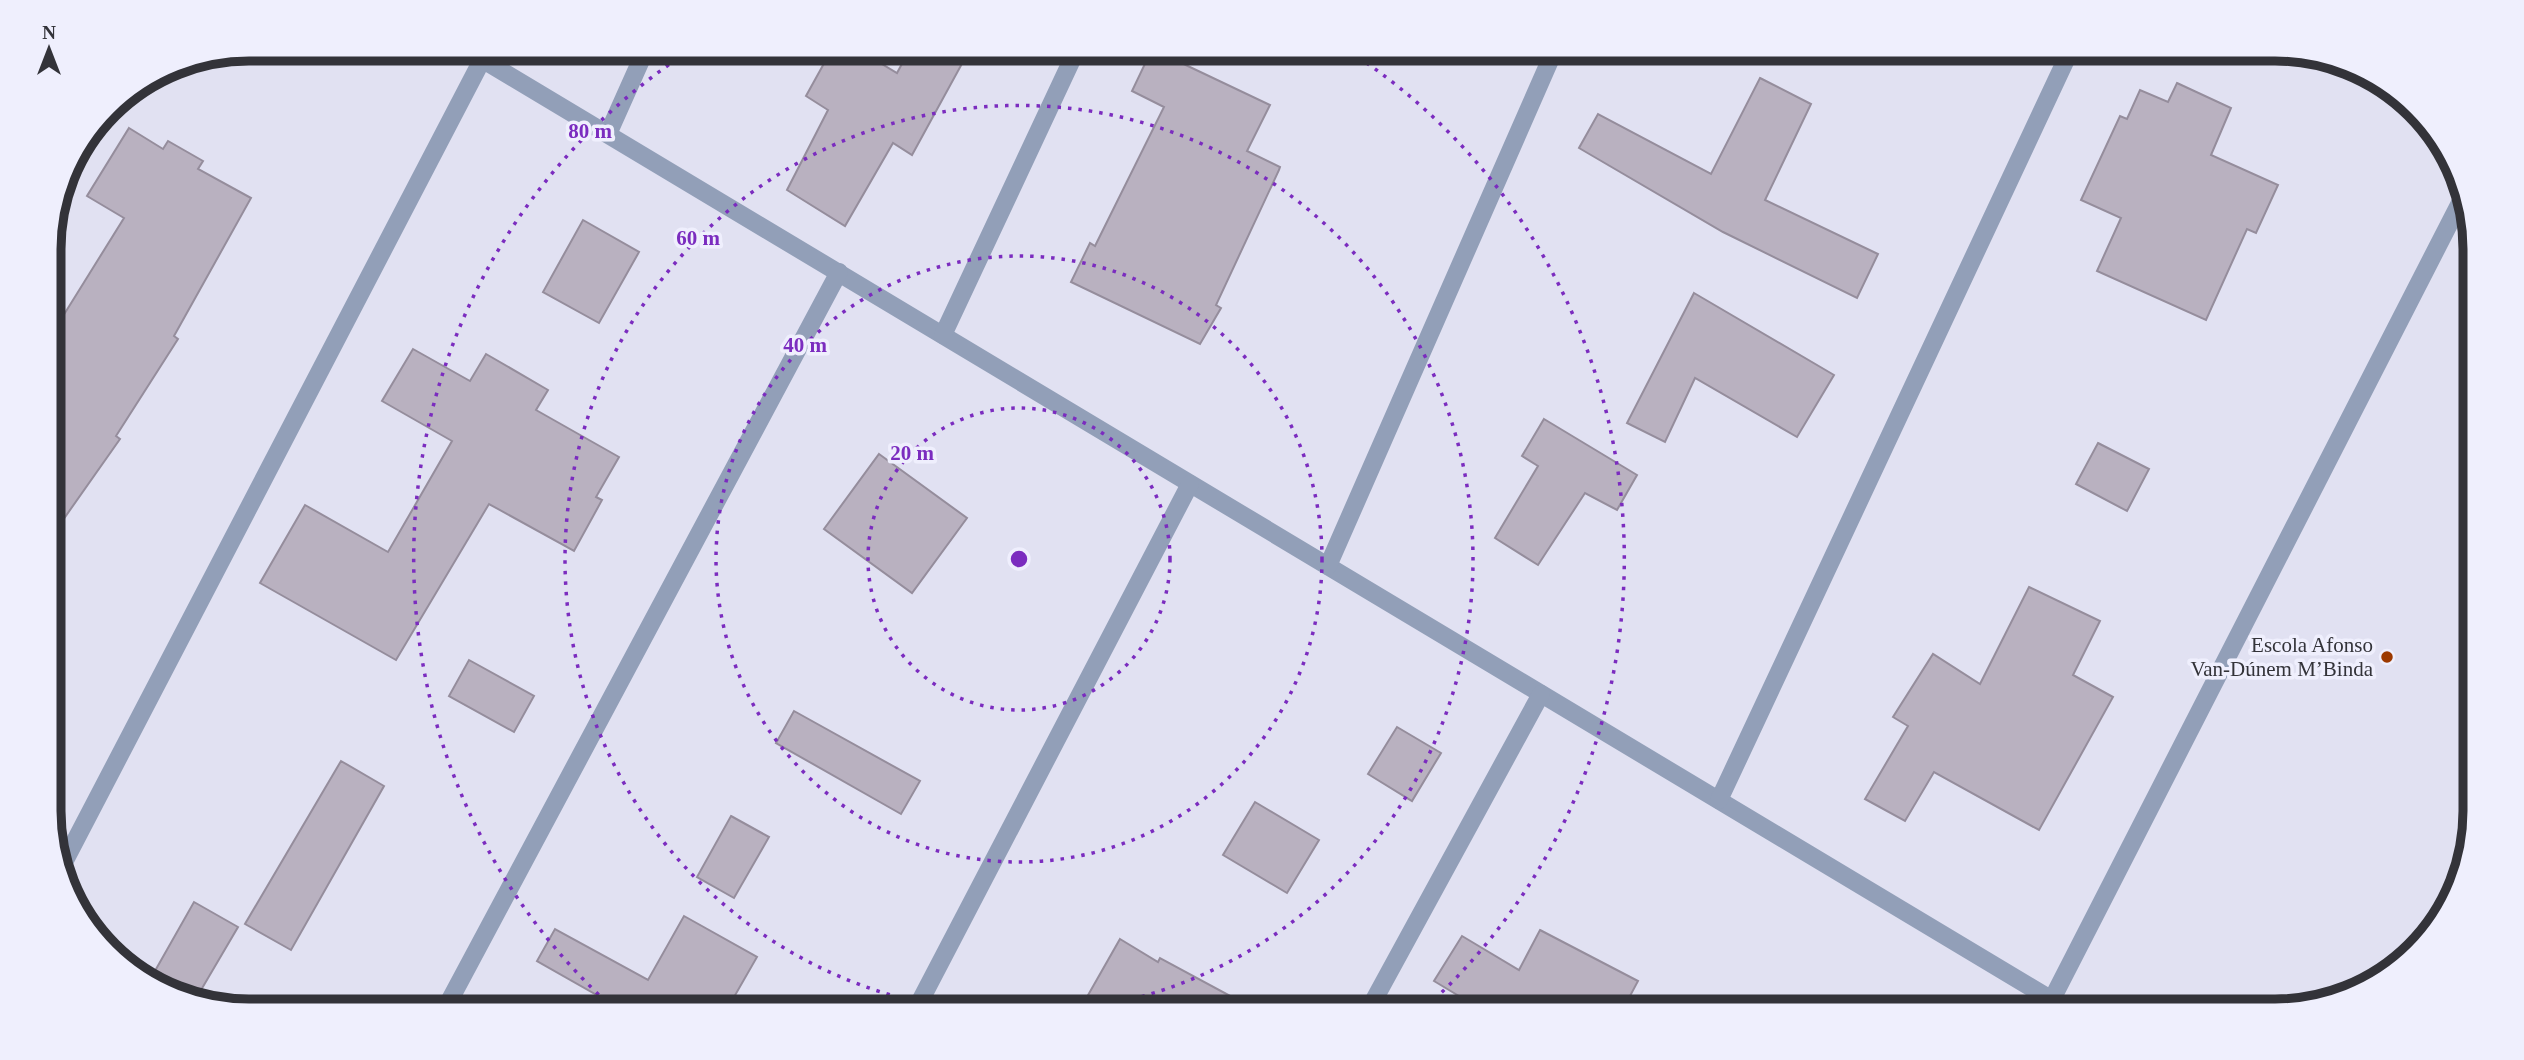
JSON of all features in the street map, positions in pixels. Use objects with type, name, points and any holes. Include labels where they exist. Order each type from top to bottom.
[{"type":"street","points":[[1328,566],[1550,61]]},
{"type":"street","points":[[1719,800],[2065,61]]},
{"type":"street","points":[[67,856],[481,62]]},
{"type":"street","points":[[485,62],[1719,800],[2038,998]]},
{"type":"street","points":[[608,134],[640,62]]},
{"type":"street","points":[[943,335],[1071,62]]},
{"type":"street","points":[[2053,998],[2458,208]]},
{"type":"street","points":[[450,999],[839,272]]},
{"type":"street","points":[[921,999],[1190,484]]},
{"type":"street","points":[[1375,998],[1541,694]]},
{"type":"building","points":[[825,62],[878,62],[897,73],[903,62],[963,62],[912,155],[893,143],[845,226],[787,190],[828,110],[806,96]]},
{"type":"building","points":[[1146,62],[1178,62],[1270,105],[1247,151],[1280,167],[1216,305],[1221,308],[1200,344],[1071,282],[1090,243],[1095,246],[1164,107],[1132,91]]},
{"type":"building","points":[[1760,78],[1811,104],[1765,200],[1878,254],[1857,298],[1723,232],[1579,148],[1598,114],[1711,174]]},
{"type":"building","points":[[2177,83],[2231,108],[2211,155],[2278,185],[2256,233],[2247,229],[2206,320],[2097,271],[2121,218],[2081,200],[2120,116],[2127,119],[2140,90],[2168,102]]},
{"type":"building","points":[[129,128],[163,149],[168,141],[203,161],[198,169],[251,198],[174,336],[178,339],[116,436],[120,439],[62,522],[62,318],[124,218],[87,196]]},
{"type":"building","points":[[583,220],[639,252],[599,323],[543,292]]},
{"type":"building","points":[[1694,293],[1834,375],[1797,437],[1695,378],[1665,442],[1627,423]]},
{"type":"building","points":[[413,349],[470,381],[486,354],[548,390],[536,410],[619,457],[596,497],[602,500],[574,551],[489,504],[396,660],[260,583],[305,505],[388,552],[452,441],[382,401]]},
{"type":"building","points":[[1544,419],[1637,475],[1617,510],[1585,493],[1538,565],[1495,538],[1538,466],[1522,456]]},
{"type":"building","points":[[2098,443],[2149,469],[2127,511],[2076,484]]},
{"type":"building","points":[[879,454],[967,518],[912,593],[824,529]]},
{"type":"building","points":[[2029,587],[2100,621],[2073,675],[2113,697],[2039,830],[1934,772],[1905,821],[1865,799],[1908,726],[1893,717],[1933,654],[1980,684]]},
{"type":"building","points":[[469,660],[534,696],[514,732],[449,696]]},
{"type":"building","points":[[794,711],[920,781],[901,814],[776,743]]},
{"type":"building","points":[[1397,727],[1441,753],[1412,801],[1368,774]]},
{"type":"building","points":[[341,761],[384,786],[291,950],[245,924]]},
{"type":"building","points":[[1255,802],[1319,840],[1287,893],[1223,855]]},
{"type":"building","points":[[731,816],[769,837],[734,898],[697,877]]},
{"type":"building","points":[[194,902],[238,927],[200,992],[154,972]]},
{"type":"building","points":[[684,916],[757,957],[733,999],[604,999],[537,961],[555,929],[648,980]]},
{"type":"building","points":[[1540,930],[1638,981],[1629,998],[1463,998],[1434,981],[1462,936],[1519,970]]},
{"type":"building","points":[[1120,939],[1158,962],[1160,958],[1235,999],[1086,999]]},
{"type":"place","name":"Escola Afonso Van-Dúnem M’Binda","points":[[2387,657]]}]
